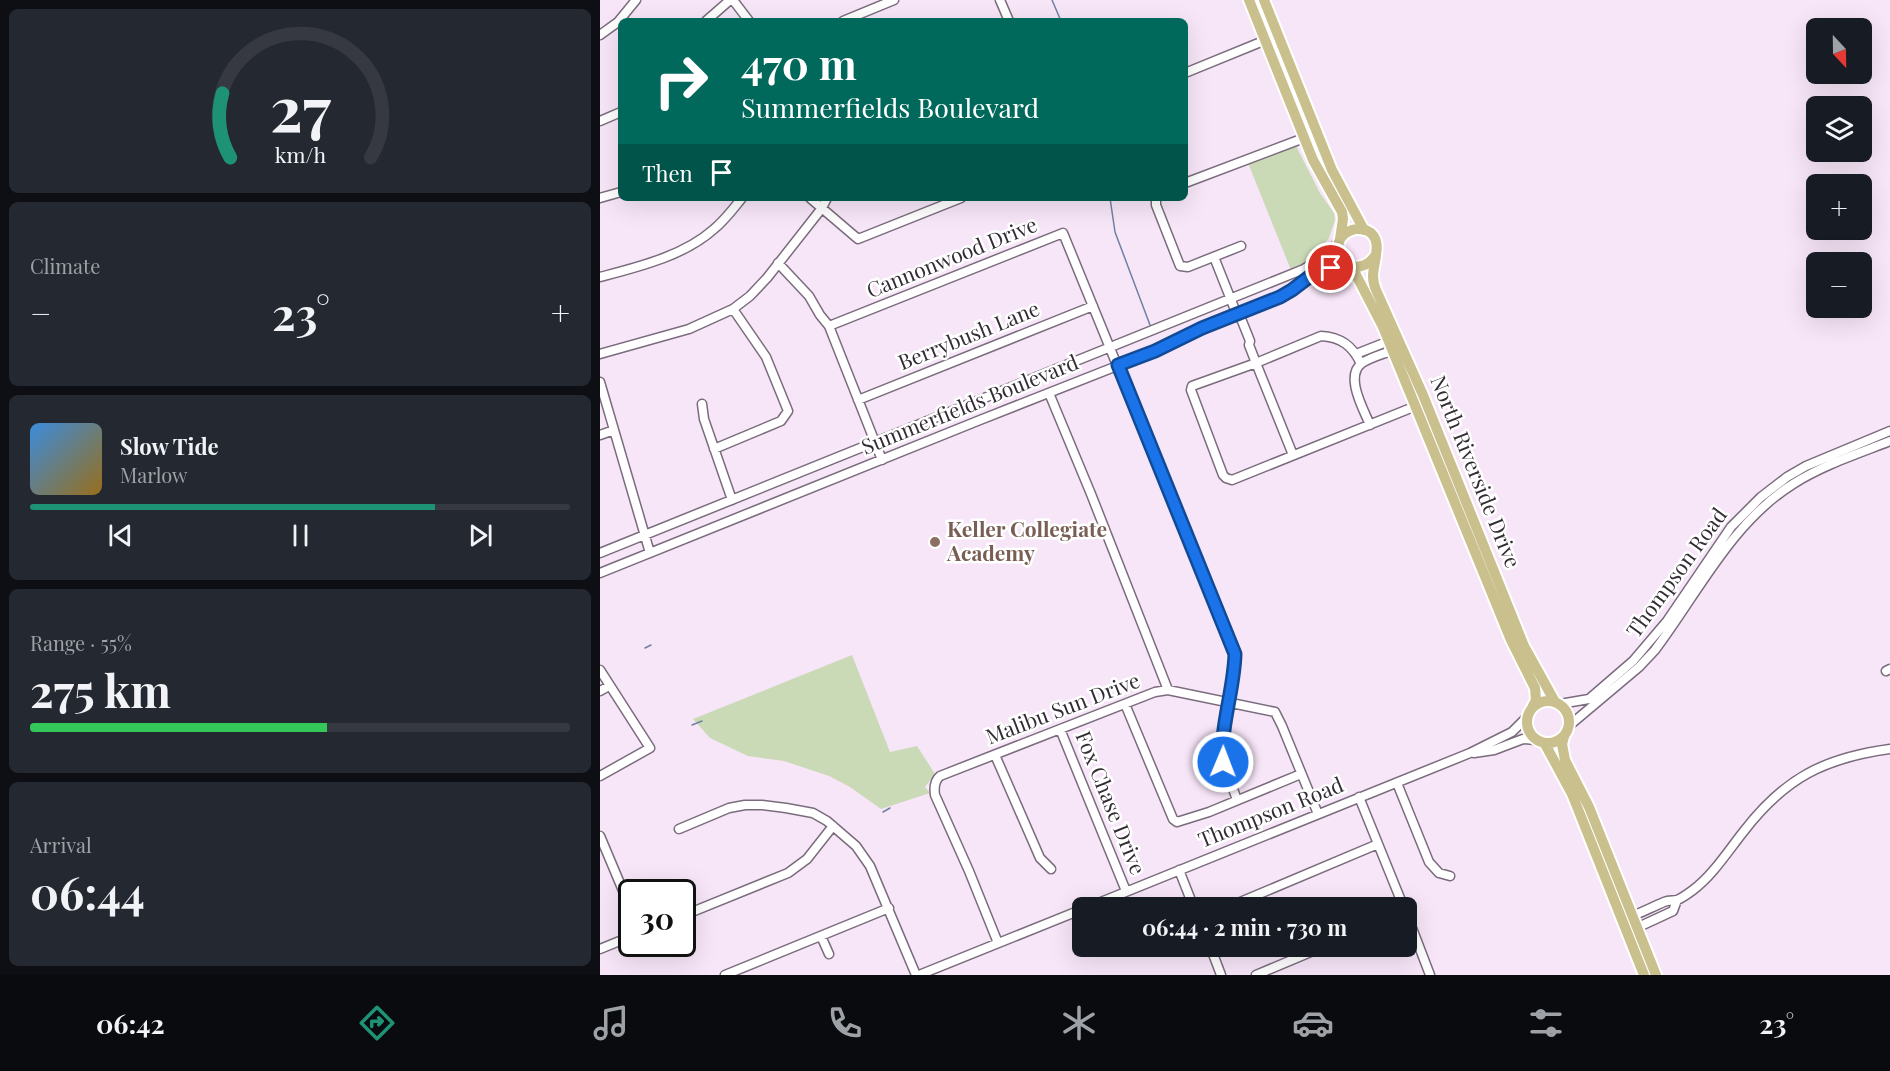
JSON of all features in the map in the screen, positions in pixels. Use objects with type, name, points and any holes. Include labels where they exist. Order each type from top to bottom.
[{"type":"main road","name":"North Riverside Drive","points":[[1249,0],[1318,170],[1341,212],[1343,219],[1339,252],[1341,259],[1350,266],[1376,312],[1524,646],[1557,703],[1569,715],[1570,725]]},
{"type":"main road","name":"North Riverside Drive","points":[[1264,0],[1332,170],[1364,230],[1374,237],[1377,248],[1373,275],[1376,290],[1415,376],[1515,650],[1535,688],[1536,700],[1530,712],[1528,729],[1540,742],[1572,794],[1628,918]]},
{"type":"main road","points":[[1340,241],[1353,229],[1364,230]]},
{"type":"main road","points":[[1350,266],[1364,267],[1376,254]]},
{"type":"main road","points":[[1530,712],[1543,702],[1557,703]]},
{"type":"main road","points":[[1540,742],[1556,743],[1564,737],[1570,725]]},
{"type":"main road","name":"North Riverside Drive","points":[[1564,737],[1562,744],[1565,760],[1582,791],[1628,918],[1644,975]]},
{"type":"main road","name":"North Riverside Drive","points":[[1632,930],[1656,975]]},
{"type":"street","points":[[621,18],[636,0]]},
{"type":"street","points":[[710,18],[731,0],[746,18]]},
{"type":"street","points":[[850,18],[894,0]]},
{"type":"street","points":[[1000,0],[1008,18]]},
{"type":"street","points":[[600,35],[618,22]]},
{"type":"street","points":[[1188,72],[1278,35]]},
{"type":"street","points":[[600,121],[618,113]]},
{"type":"street","points":[[1188,182],[1305,138]]},
{"type":"street","points":[[600,198],[618,193]]},
{"type":"street","points":[[600,277],[653,261],[701,239],[713,230],[739,201]]},
{"type":"street","points":[[814,201],[858,239],[953,201]]},
{"type":"street","points":[[600,354],[689,328],[732,309],[761,284],[826,201]]},
{"type":"street","points":[[1156,201],[1180,266],[1188,267],[1241,246]]},
{"type":"street","name":"Cannonwood Drive","points":[[829,326],[1063,233],[1235,654],[1222,741],[1223,762],[1237,800]]},
{"type":"street","name":"Summerfields Boulevard","points":[[600,553],[1304,270],[1340,241]]},
{"type":"street","points":[[1214,257],[1237,315],[1237,323],[1244,342],[1249,345],[1293,455]]},
{"type":"street","points":[[778,263],[809,296],[829,326],[882,460]]},
{"type":"street","name":"Summerfields Boulevard","points":[[600,573],[1155,351],[1202,328],[1280,297],[1319,271],[1350,266]]},
{"type":"street","name":"Berrybush Lane","points":[[858,400],[1093,306]]},
{"type":"street","points":[[714,449],[781,421],[788,411],[766,357],[732,309]]},
{"type":"street","points":[[1361,364],[1356,354],[1341,340],[1331,336],[1322,336],[1192,386],[1191,390],[1226,478],[1232,480],[1416,406]]},
{"type":"street","points":[[1356,354],[1391,346]]},
{"type":"street","points":[[1370,425],[1355,391],[1354,380],[1361,364],[1391,346]]},
{"type":"street","points":[[600,382],[650,553]]},
{"type":"street","points":[[1049,393],[1168,690]]},
{"type":"street","points":[[702,404],[704,419],[732,500]]},
{"type":"street","points":[[600,435],[614,430]]},
{"type":"street","name":"Thompson Road","points":[[1557,703],[1589,699],[1655,650],[1674,626],[1729,537],[1767,503],[1818,465],[1890,431]]},
{"type":"street","name":"Thompson Road","points":[[1818,465],[1890,441]]},
{"type":"street","name":"Thompson Road","points":[[1570,725],[1636,664]]},
{"type":"street","points":[[600,670],[650,748],[600,776]]},
{"type":"street","points":[[600,691],[609,686]]},
{"type":"street","name":"Malibu Sun Drive","points":[[998,943],[935,795],[934,788],[940,776],[1155,692],[1168,690],[1275,712],[1318,814]]},
{"type":"street","points":[[1125,704],[1173,819],[1177,822],[1186,821],[1301,774]]},
{"type":"street","name":"Thompson Road","points":[[1111,897],[1470,753],[1512,732],[1530,712]]},
{"type":"street","name":"Fox Chase Drive","points":[[1060,729],[1126,891]]},
{"type":"street","name":"Thompson Road","points":[[1470,753],[1494,750],[1523,739],[1540,742]]},
{"type":"street","points":[[1632,930],[1673,911],[1677,900],[1704,881],[1756,815],[1783,789],[1811,771],[1834,761],[1861,753],[1890,749]]},
{"type":"street","points":[[995,755],[1040,858],[1051,869]]},
{"type":"street","points":[[1397,783],[1429,862],[1438,873],[1450,876]]},
{"type":"street","points":[[1359,798],[1400,897]]},
{"type":"street","points":[[679,829],[729,808],[762,805],[813,813],[827,821],[849,839],[864,856],[874,874],[917,975]]},
{"type":"street","points":[[696,910],[788,873],[807,860],[833,826]]},
{"type":"street","points":[[600,836],[618,879]]},
{"type":"street","points":[[1252,897],[1378,844]]},
{"type":"street","points":[[1179,870],[1190,897]]},
{"type":"street","points":[[1628,918],[1667,900],[1677,900]]},
{"type":"street","points":[[725,975],[741,972],[889,909]]},
{"type":"street","name":"Thompson Road","points":[[917,975],[1072,913]]},
{"type":"street","points":[[821,936],[829,954]]},
{"type":"street","points":[[1417,941],[1430,975]]},
{"type":"street","points":[[600,949],[618,942]]},
{"type":"street","points":[[1214,957],[1221,975]]},
{"type":"street","points":[[1256,975],[1299,957]]},
{"type":"green space","points":[[1295,144],[1320,193],[1334,213],[1335,220],[1329,238],[1316,254],[1306,264],[1291,270],[1248,163]]},
{"type":"green space","points":[[852,655],[890,752],[917,746],[935,774],[925,787],[930,793],[881,809],[850,787],[829,776],[784,761],[748,756],[710,738],[693,719]]},
{"type":"waterway","points":[[1052,0],[1060,18]]},
{"type":"waterway","points":[[1110,201],[1115,232],[1150,325]]},
{"type":"waterway","points":[[645,648],[651,645]]},
{"type":"waterway","points":[[692,725],[702,721]]},
{"type":"waterway","points":[[883,812],[890,808]]},
{"type":"place","name":"Keller Collegiate Academy","points":[[935,542]]},
{"type":"route","points":[[1223,762],[1222,741],[1234,673],[1235,654],[1118,365],[1280,297],[1313,274],[1331,268]]}]
